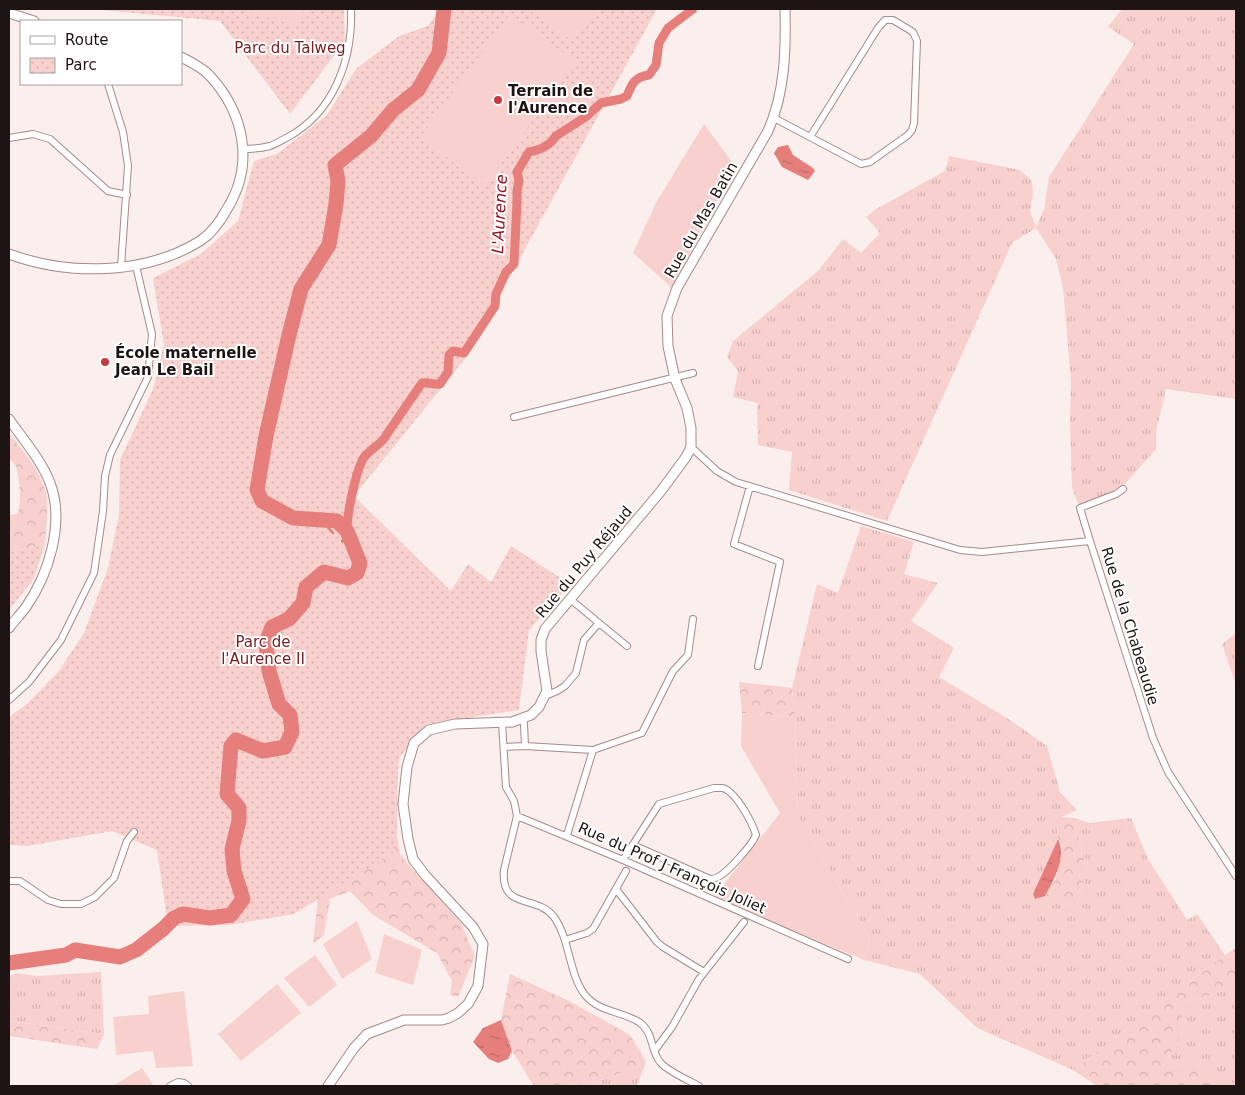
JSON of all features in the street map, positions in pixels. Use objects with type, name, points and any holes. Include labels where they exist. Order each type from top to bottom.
[{"type":"street","points":[[243,149],[272,146],[303,128],[330,99],[342,74],[352,29],[351,9]]},
{"type":"street","name":"Rue du Mas Batin","points":[[691,447],[691,428],[687,408],[675,379],[668,346],[667,316],[677,288],[774,118],[780,99],[786,34],[785,9]]},
{"type":"street","points":[[9,13],[31,20]]},
{"type":"street","points":[[774,118],[861,164],[870,162],[908,135],[912,130],[914,123],[917,41],[913,32],[893,20],[885,20],[878,28],[810,137]]},
{"type":"street","points":[[9,254],[32,261],[67,267],[136,266],[168,257],[202,240],[221,219],[234,197],[241,177],[243,149],[240,131],[231,104],[209,75],[182,58]]},
{"type":"street","points":[[108,85],[123,132],[128,166],[121,267]]},
{"type":"street","points":[[9,138],[33,134],[50,139],[108,191],[127,195]]},
{"type":"street","points":[[9,700],[29,682],[61,640],[94,573],[104,511],[105,476],[110,455],[148,377],[152,334],[136,266]]},
{"type":"street","points":[[514,417],[628,388],[693,374]]},
{"type":"street","points":[[9,418],[49,481],[54,496],[56,512],[54,537],[39,584],[25,608],[9,628]]},
{"type":"street","name":"Rue de la Chabeaudie","points":[[691,447],[717,471],[736,482],[960,550],[982,552],[1090,541],[1152,738],[1168,772],[1236,876]]},
{"type":"street","name":"Rue du Puy Réjaud","points":[[545,696],[547,691],[541,640],[545,629],[661,491],[686,457],[691,447]]},
{"type":"street","points":[[750,486],[734,544],[780,562],[758,666]]},
{"type":"street","points":[[1090,541],[1080,508],[1116,494],[1123,488]]},
{"type":"street","points":[[570,598],[627,646]]},
{"type":"street","points":[[505,747],[524,746],[593,750],[642,733],[673,671],[688,655],[693,619]]},
{"type":"street","points":[[328,1086],[354,1048],[367,1034],[404,1020],[442,1020],[449,1018],[468,1004],[478,986],[483,944],[473,927],[425,875],[413,859],[408,839],[404,804],[407,767],[414,743],[430,730],[455,724],[502,723],[523,719],[531,715],[539,707],[545,696],[565,686],[576,673],[584,640],[599,622]]},
{"type":"street","points":[[523,719],[524,746]]},
{"type":"street","points":[[502,723],[506,787],[514,801],[517,816],[504,870],[505,886],[508,893],[514,898],[549,912],[559,926],[580,986],[586,996],[608,1012],[640,1023],[646,1028],[660,1064],[699,1086]]},
{"type":"street","name":"Rue du Prof J François Joliet","points":[[593,750],[567,835],[848,959]]},
{"type":"street","points":[[623,860],[659,804],[714,788],[724,788],[733,795],[751,821],[756,835],[748,848],[723,874],[717,878],[710,879],[633,845]]},
{"type":"street","points":[[517,816],[567,835]]},
{"type":"street","points":[[9,881],[20,881],[48,900],[61,904],[81,904],[95,897],[114,878],[126,841],[134,832]]},
{"type":"street","points":[[565,940],[587,933],[593,929],[626,871]]},
{"type":"street","points":[[616,889],[657,942],[704,972]]},
{"type":"street","points":[[655,1050],[672,1027],[704,972],[744,922]]},
{"type":"street","points":[[170,1086],[178,1082],[188,1086]]},
{"type":"green space","name":"Parc du Talweg","points":[[91,9],[344,9],[345,41],[290,114],[220,21]]},
{"type":"green space","points":[[236,9],[304,9],[300,26]]},
{"type":"green space","name":"Parc de l'Aurence II","points":[[440,9],[657,9],[464,360],[354,496],[451,591],[468,564],[491,582],[511,546],[570,584],[529,630],[519,710],[427,724],[399,758],[393,853],[294,914],[229,925],[168,926],[157,850],[112,831],[28,846],[9,845],[9,717],[27,704],[59,671],[84,633],[108,568],[119,515],[120,460],[153,389],[164,345],[153,278],[201,254],[238,221],[254,161],[277,154],[327,115],[356,69],[399,36],[428,26]]},
{"type":"green space","name":"Terrain de l'Aurence","points":[[528,9],[596,9],[573,41]]},
{"type":"green space","points":[[1122,9],[1236,9],[1236,399],[1166,389],[1156,432],[1156,449],[1116,494],[1080,508],[1072,488],[1071,382],[1063,288],[1056,259],[1036,228],[1012,243],[887,521],[789,490],[792,452],[758,445],[757,403],[733,397],[738,371],[727,357],[733,341],[818,271],[843,239],[861,253],[880,233],[866,217],[876,209],[945,171],[949,156],[1020,170],[1032,181],[1033,194],[1030,211],[1036,227],[1044,209],[1049,177],[1134,44],[1108,27]]},
{"type":"green space","name":"Terrain de l'Aurence","points":[[510,14],[576,62],[485,185],[420,138]]},
{"type":"green space","points":[[704,124],[735,166],[672,288],[633,253],[657,201]]},
{"type":"green space","points":[[9,433],[31,462],[44,485],[47,513],[45,545],[9,552],[9,515],[17,514],[20,498],[17,469],[15,464],[9,459]]},
{"type":"green space","points":[[861,526],[914,542],[904,574],[938,583],[911,621],[954,648],[939,677],[1007,718],[1047,746],[1060,792],[1077,810],[1057,819],[1058,839],[1033,894],[1035,899],[1045,896],[1076,908],[1087,873],[1074,818],[1090,823],[1131,818],[1148,859],[1187,920],[1197,914],[1225,955],[1073,1070],[977,1028],[920,974],[864,960],[870,938],[798,817],[795,717],[792,688],[817,584],[838,593]]},
{"type":"green space","points":[[45,545],[33,580],[9,610],[9,552]]},
{"type":"green space","points":[[334,583],[345,584],[354,605],[370,617],[379,619],[412,609],[444,627],[446,655],[436,682],[433,704],[463,713],[421,723],[398,752],[397,835],[400,854],[461,923],[475,956],[458,997],[450,995],[452,981],[437,953],[373,915],[350,891],[330,899],[324,935],[313,944],[323,852],[318,831],[335,834],[337,849],[345,842],[347,820],[330,809],[332,770],[346,753],[337,739],[318,732],[332,700],[329,646],[343,629]]},
{"type":"green space","points":[[1236,633],[1236,685],[1222,644]]},
{"type":"green space","points":[[739,682],[792,688],[795,717],[742,713]]},
{"type":"green space","points":[[742,713],[795,717],[798,817],[870,938],[864,960],[714,897],[780,813],[741,746]]},
{"type":"green space","points":[[1060,817],[1074,818],[1087,873],[1076,908],[1045,896],[1056,878],[1061,857],[1062,846],[1058,839],[1057,819]]},
{"type":"green space","points":[[357,921],[372,959],[342,979],[323,944]]},
{"type":"green space","points":[[384,934],[422,950],[413,985],[375,973]]},
{"type":"green space","points":[[1236,948],[1236,984],[1230,989],[1182,1004],[1183,1032],[1162,1069],[1193,1063],[1216,1086],[1097,1086],[1073,1070],[1225,955]]},
{"type":"green space","points":[[315,955],[337,985],[309,1007],[284,978]]},
{"type":"green space","points":[[101,972],[104,1034],[9,1021],[9,976],[16,973],[37,976]]},
{"type":"green space","points":[[510,974],[569,1001],[630,1035],[646,1062],[606,1079],[563,1086],[534,1086],[512,1051],[501,1020]]},
{"type":"green space","points":[[277,984],[301,1013],[241,1061],[218,1034]]},
{"type":"green space","points":[[1236,984],[1236,1086],[1216,1086],[1193,1063],[1162,1069],[1183,1032],[1182,1004],[1230,989]]},
{"type":"green space","points":[[184,991],[193,1066],[156,1068],[153,1051],[116,1055],[113,1017],[149,1014],[148,996]]},
{"type":"green space","points":[[9,1021],[104,1034],[97,1049],[9,1036]]},
{"type":"green space","points":[[646,1062],[637,1086],[563,1086],[606,1079]]},
{"type":"green space","points":[[142,1068],[154,1086],[113,1086]]},
{"type":"water","points":[[788,145],[793,155],[815,171],[808,180],[782,167],[774,153],[778,147]]},
{"type":"water","points":[[1058,839],[1061,853],[1055,876],[1045,896],[1035,899],[1033,894]]},
{"type":"water","points":[[501,1020],[512,1051],[508,1059],[498,1063],[489,1059],[473,1042],[483,1028]]},
{"type":"waterway","name":"L'Aurence","points":[[9,963],[66,955],[75,950],[120,957],[136,950],[174,918],[183,914],[210,918],[231,915],[243,899],[234,871],[232,849],[239,821],[239,808],[227,794],[231,746],[236,740],[263,751],[285,747],[292,732],[290,715],[279,704],[269,671],[266,643],[272,627],[289,619],[303,603],[306,587],[324,572],[348,578],[357,573],[360,563],[347,531],[337,521],[293,518],[262,501],[257,490],[266,436],[301,289],[329,245],[338,181],[335,165],[371,136],[393,110],[418,90],[439,53],[444,9]]},
{"type":"waterway","name":"L'Aurence","points":[[347,531],[352,494],[363,459],[385,438],[422,383],[440,384],[448,372],[449,355],[453,351],[464,353],[495,306],[496,294],[506,272],[514,264],[519,181],[517,172],[529,152],[548,145],[556,136],[587,116],[601,103],[627,96],[635,81],[640,77],[649,75],[656,65],[659,43],[668,28],[693,9]]},
{"type":"waterway","points":[[321,520],[333,533]]},
{"type":"waterway","points":[[342,541],[351,544]]},
{"type":"place","name":"Terrain de l'Aurence","points":[[498,100]]},
{"type":"place","name":"École maternelle Jean Le Bail","points":[[105,362]]}]
